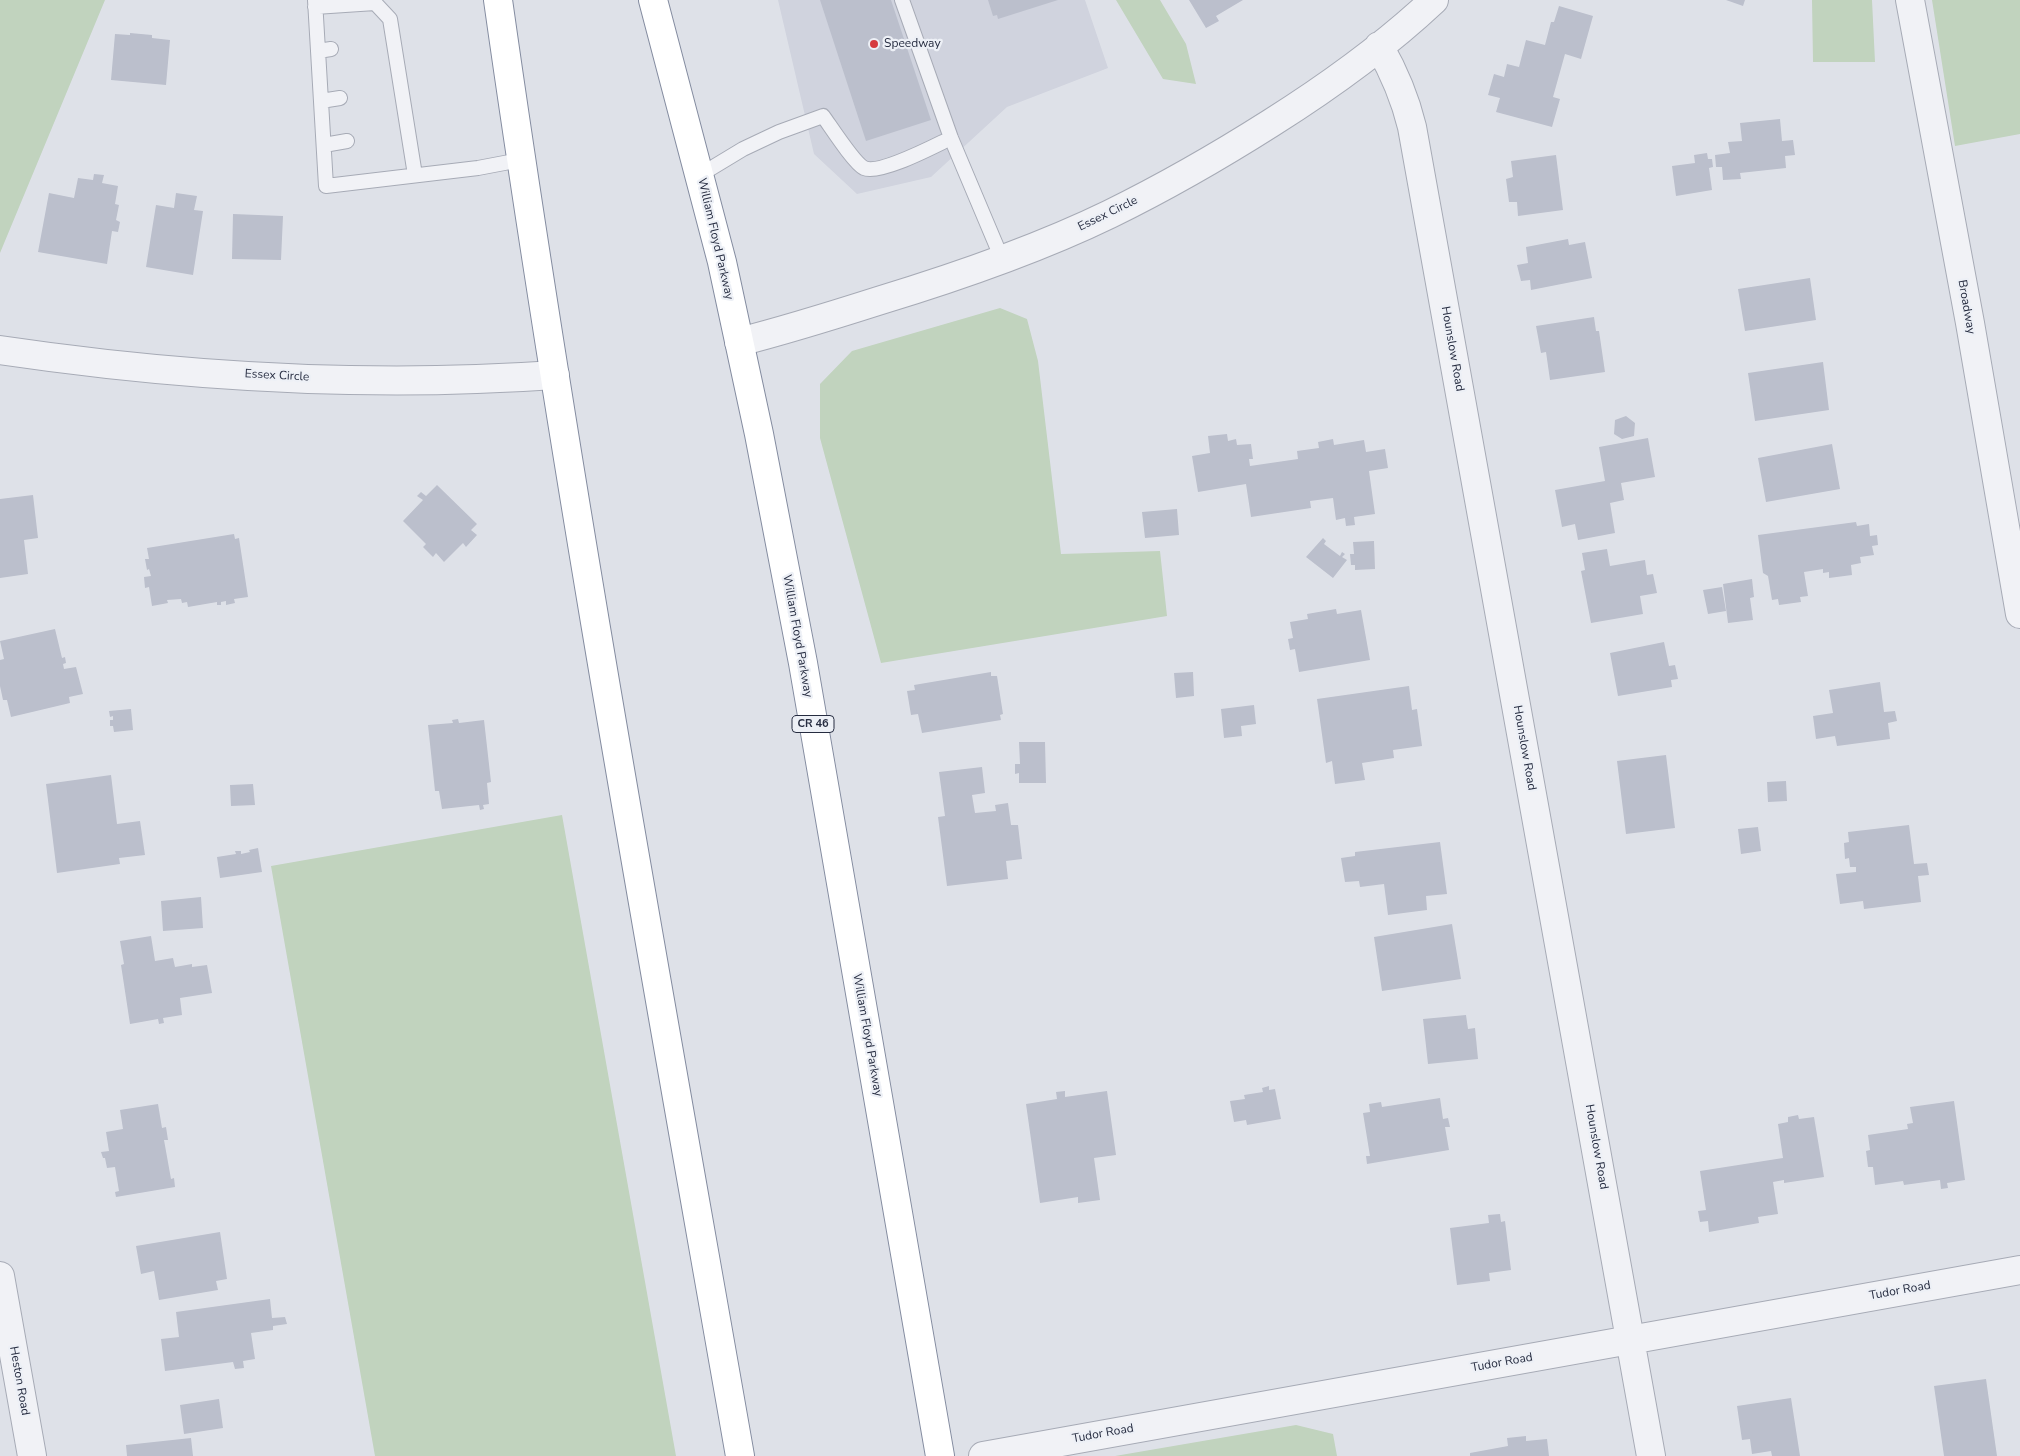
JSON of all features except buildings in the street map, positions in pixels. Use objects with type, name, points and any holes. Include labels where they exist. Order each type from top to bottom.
[{"type":"highway","points":[[498,0],[520,160],[597,637],[740,1456]]},
{"type":"highway","name":"William Floyd Parkway","points":[[653,0],[722,262],[761,443],[803,663],[940,1456]]},
{"type":"street","name":"Essex Circle","points":[[739,342],[807,324],[938,283],[1058,237],[1109,214],[1176,179],[1299,106],[1379,46],[1434,0]]},
{"type":"street","name":"Broadway","points":[[1910,0],[1968,314],[2020,614]]},
{"type":"street","name":"Hounslow Road","points":[[1379,46],[1396,77],[1406,101],[1412,127],[1651,1456]]},
{"type":"street","name":"Essex Circle","points":[[0,350],[168,370],[354,380],[450,380],[554,375]]},
{"type":"street","name":"Tudor Road","points":[[983,1456],[2020,1270]]},
{"type":"street","name":"Heston Road","points":[[0,1276],[32,1456]]},
{"type":"lane","points":[[902,0],[951,138],[1002,259]]},
{"type":"lane","points":[[415,175],[403,132],[388,40],[390,19],[375,2],[315,4],[325,50],[321,101],[326,186],[478,168],[520,160]]},
{"type":"lane","points":[[321,101],[340,98]]},
{"type":"lane","points":[[700,175],[743,149],[779,132],[823,116],[853,158],[864,168],[881,169],[951,138]]},
{"type":"lane","points":[[324,145],[347,141]]},
{"type":"shaded area","points":[[778,0],[1085,0],[1108,68],[1007,107],[931,177],[857,194],[814,154]]},
{"type":"green space","points":[[0,0],[105,0],[0,253]]},
{"type":"green space","points":[[1116,0],[1160,0],[1186,44],[1196,84],[1163,79]]},
{"type":"green space","points":[[1812,0],[1872,0],[1875,62],[1813,62]]},
{"type":"green space","points":[[1932,0],[2020,0],[2020,134],[1955,146]]},
{"type":"green space","points":[[1000,308],[1027,319],[1038,361],[1061,554],[1160,551],[1167,616],[881,663],[820,438],[820,384],[852,351]]},
{"type":"green space","points":[[562,815],[676,1456],[375,1456],[271,866]]},
{"type":"green space","points":[[1296,1425],[1333,1434],[1337,1456],[1115,1456]]},
{"type":"place","name":"Speedway","points":[[874,44]]}]
